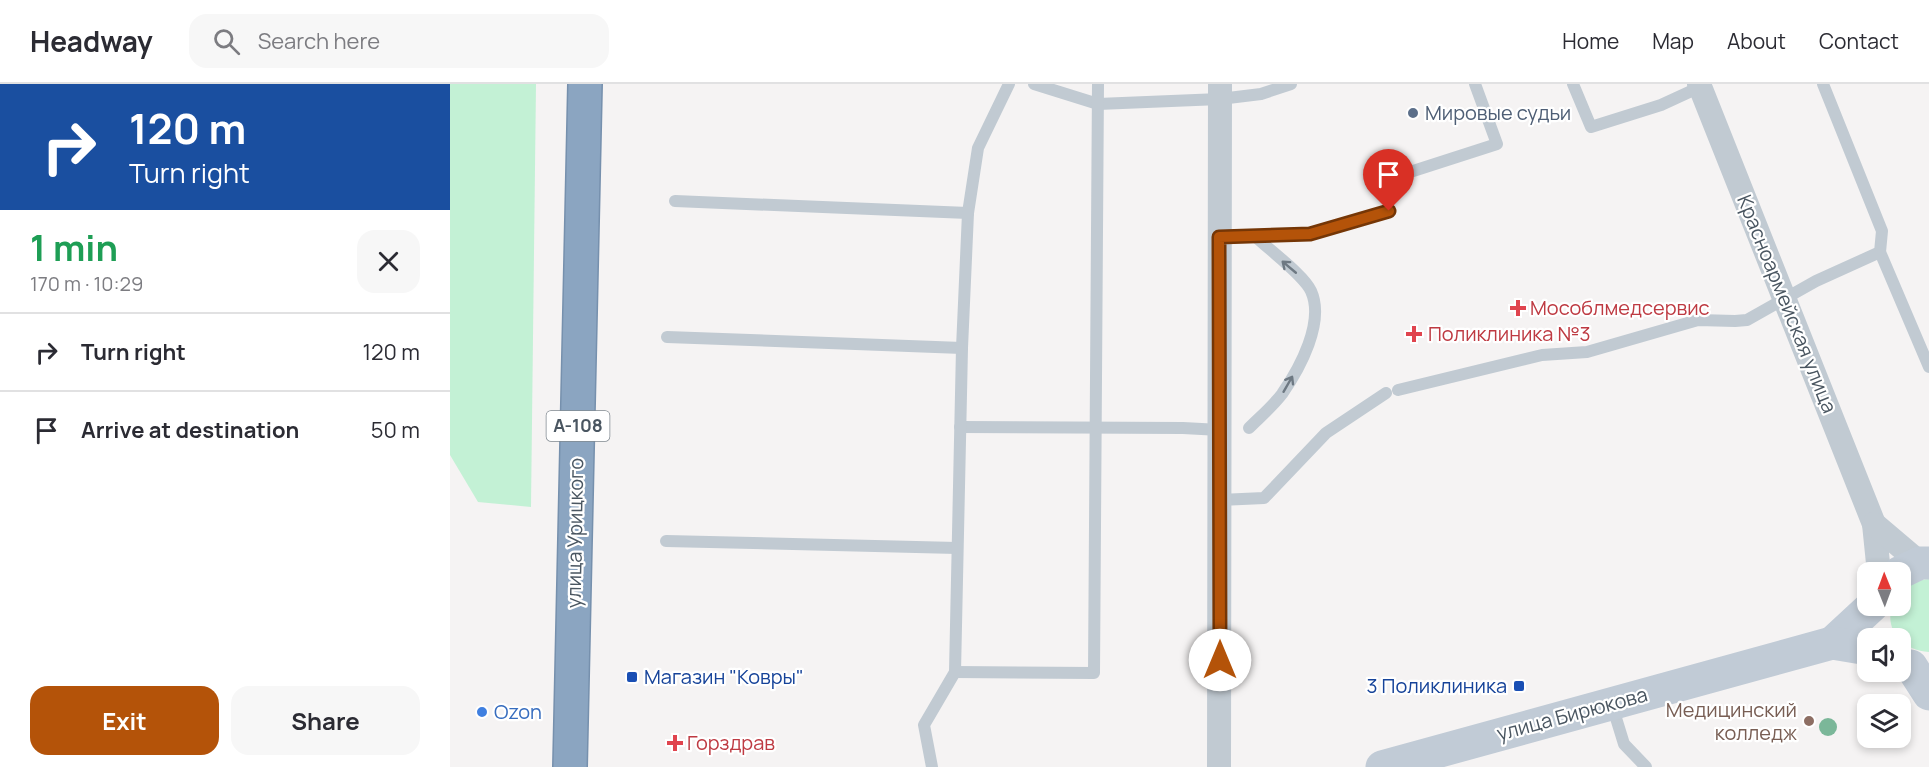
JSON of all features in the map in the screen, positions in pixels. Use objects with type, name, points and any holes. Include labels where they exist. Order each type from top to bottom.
[{"type":"highway","name":"улица Урицкого","points":[[570,767],[585,84]]},
{"type":"street","name":"Красноармейская улица","points":[[1700,86],[1874,524]]},
{"type":"street","points":[[1219,767],[1220,92]]},
{"type":"street","points":[[1874,524],[1916,566]]},
{"type":"street","points":[[1874,524],[1878,562]]},
{"type":"street","points":[[1832,643],[1862,616]]},
{"type":"street","points":[[1832,643],[1857,648]]},
{"type":"street","name":"улица Бирюкова","points":[[1382,767],[1832,643]]},
{"type":"street","points":[[1913,665],[1929,694]]},
{"type":"lane","points":[[932,767],[924,725],[955,672],[962,348],[968,213],[978,148],[1010,84]]},
{"type":"lane","points":[[1034,84],[1098,104],[1220,92],[1262,94],[1291,84]]},
{"type":"lane","points":[[955,672],[1094,673],[1098,84]]},
{"type":"lane","points":[[1379,182],[1497,144],[1475,84]]},
{"type":"lane","points":[[1573,84],[1591,128],[1661,105],[1700,86]]},
{"type":"lane","points":[[1823,84],[1882,231],[1880,252],[1929,367]]},
{"type":"lane","points":[[675,201],[968,213]]},
{"type":"lane","points":[[1219,237],[1310,234],[1389,211]]},
{"type":"lane","points":[[1249,428],[1281,396],[1305,354],[1316,318],[1311,290],[1303,279],[1254,236]]},
{"type":"lane","points":[[1220,500],[1264,498],[1326,433],[1392,391],[1542,355],[1587,352],[1698,320],[1747,320],[1785,297],[1880,252]]},
{"type":"lane","points":[[667,337],[962,348]]},
{"type":"lane","points":[[960,427],[1220,430]]},
{"type":"lane","points":[[666,541],[957,548]]},
{"type":"lane","points":[[1612,704],[1624,744],[1646,767]]},
{"type":"green space","points":[[450,84],[536,84],[531,507],[478,502],[450,455]]},
{"type":"green space","points":[[1929,579],[1929,652],[1911,647],[1911,628],[1892,628],[1890,616],[1911,616],[1911,584]]},
{"type":"place","name":"Мировые судьи","points":[[1413,113]]},
{"type":"place","name":"Мособлмедсервис","points":[[1518,308]]},
{"type":"place","name":"Поликлиника №3","points":[[1414,334]]},
{"type":"place","name":"Магазин \"Ковры\"","points":[[632,677]]},
{"type":"place","name":"3 Поликлиника","points":[[1519,686]]},
{"type":"place","name":"Ozon","points":[[482,712]]},
{"type":"place","name":"Медицинский колледж","points":[[1809,721]]},
{"type":"place","name":"Горздрав","points":[[675,743]]},
{"type":"route","points":[[1220,660],[1219,237],[1310,234],[1389,211]]}]
